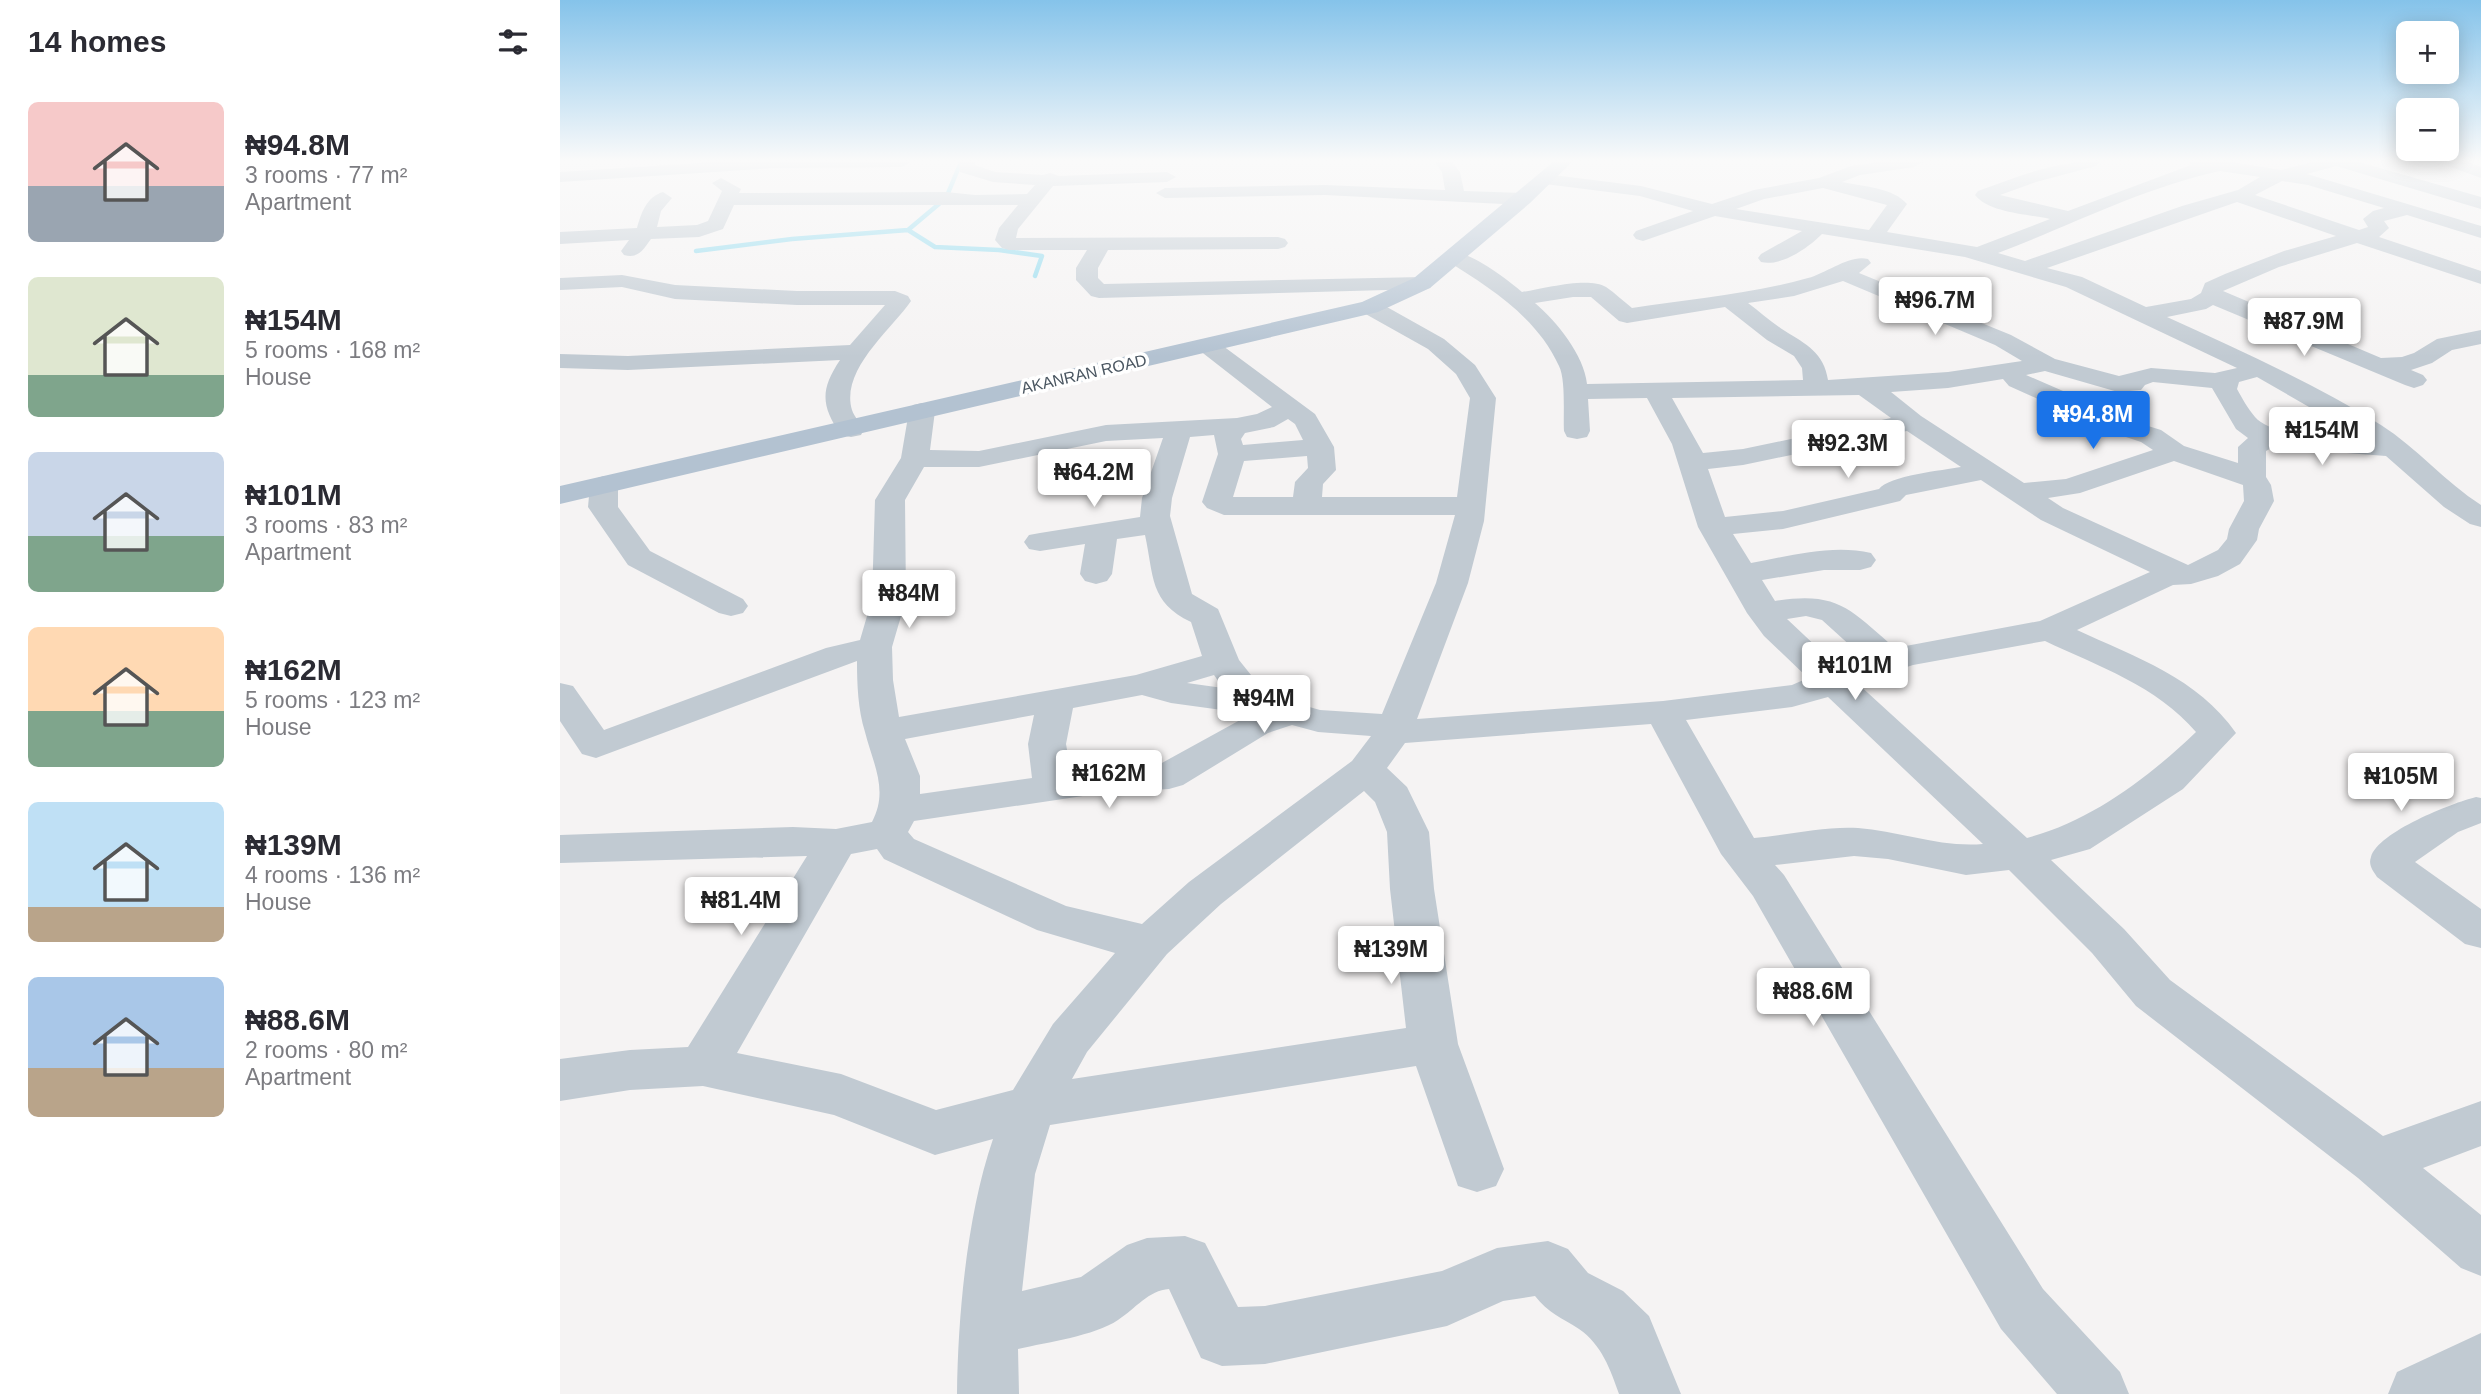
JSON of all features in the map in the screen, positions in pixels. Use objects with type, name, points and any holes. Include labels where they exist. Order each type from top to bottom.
[{"type":"main road","name":"AKANRAN ROAD","points":[[560,495],[1370,307],[1422,283],[1489,227]]},
{"type":"street","points":[[622,281],[628,255],[645,234],[647,227]]},
{"type":"street","points":[[560,239],[699,231],[710,227]]},
{"type":"street","points":[[1010,227],[1005,240],[1009,244],[1101,244],[1422,283]]},
{"type":"street","points":[[1265,227],[1269,265]]},
{"type":"street","points":[[1643,235],[1666,227]]},
{"type":"street","points":[[1812,227],[1978,254],[2074,282],[2145,314],[2243,369],[2373,432],[2454,502],[2481,519]]},
{"type":"street","points":[[1874,236],[1881,227]]},
{"type":"street","points":[[1978,254],[2051,227]]},
{"type":"street","points":[[2029,267],[2141,227]]},
{"type":"street","points":[[2327,227],[2481,278]]},
{"type":"street","points":[[2145,314],[2198,304],[2211,296],[2213,288],[2265,264],[2297,251],[2355,237],[2378,227]]},
{"type":"street","points":[[1768,258],[1792,248],[1817,228]]},
{"type":"street","points":[[1520,299],[1573,290],[1596,290],[1627,316],[1732,301],[1815,284],[1914,242]]},
{"type":"street","points":[[1101,244],[1087,268],[1087,280],[1099,291],[1269,265]]},
{"type":"street","points":[[1453,256],[1520,299],[1540,319],[1573,368],[1577,431]]},
{"type":"street","points":[[1841,273],[2003,340],[2046,364],[2118,384],[2132,385],[2132,381],[2151,375],[2182,379],[2243,369],[2326,343]]},
{"type":"street","points":[[560,284],[622,281],[675,292],[797,298],[886,297],[900,301],[839,379],[839,412],[850,429]]},
{"type":"street","points":[[2211,296],[2414,380]]},
{"type":"street","points":[[1732,301],[1775,335],[1803,351],[1814,368],[1816,387]]},
{"type":"street","points":[[988,1394],[988,1328],[1008,1174],[1030,1108],[1070,1038],[1151,942],[1205,893],[1366,770],[1395,729],[1452,583],[1471,506],[1483,398],[1466,370],[1436,344],[1370,307]]},
{"type":"street","points":[[2378,365],[2404,364],[2423,358],[2445,344],[2481,337]]},
{"type":"street","points":[[1207,345],[1306,420],[1320,447],[1321,470],[1308,494]]},
{"type":"street","points":[[560,361],[628,363],[858,352]]},
{"type":"street","points":[[1576,392],[1861,387],[1948,380],[2046,364]]},
{"type":"street","points":[[2008,369],[2018,381],[2123,427],[2151,436],[2174,452],[2252,477]]},
{"type":"street","points":[[1140,684],[1171,692],[1254,702],[1318,721],[1395,729],[1663,712],[1791,696],[1812,691],[1832,679],[1889,662],[2049,630],[2167,576],[2207,569],[2229,557],[2242,540],[2244,529],[2259,500],[2257,485],[2252,477],[2252,447],[2267,440],[2245,424],[2224,388],[2243,369]]},
{"type":"street","points":[[1861,387],[1874,391],[1912,422],[2052,514],[2183,575]]},
{"type":"street","points":[[1656,392],[1686,444],[1713,527],[1764,613],[1794,648],[1832,679],[1951,789],[2108,941],[2153,993],[2377,1161],[2481,1250]]},
{"type":"street","points":[[915,458],[979,459],[1106,433],[1237,426],[1265,421],[1289,408]]},
{"type":"street","points":[[922,411],[915,458],[890,500],[888,599],[875,648],[874,680],[883,731],[900,776],[893,821],[899,849],[1053,919],[1115,936],[1151,942]]},
{"type":"street","points":[[1692,462],[1743,457],[1912,422]]},
{"type":"street","points":[[1237,426],[1229,431],[1227,439],[1231,454],[1217,502],[1224,506],[1308,494],[1471,506]]},
{"type":"street","points":[[1178,431],[1169,465],[1157,493],[1155,524],[1160,533],[1177,598],[1185,606],[1206,616],[1222,662],[1254,702]]},
{"type":"street","points":[[2259,432],[2294,441],[2393,448]]},
{"type":"street","points":[[1231,454],[1320,447]]},
{"type":"street","points":[[2022,492],[2070,487],[2174,452]]},
{"type":"street","points":[[1713,527],[1818,514],[1890,495],[1893,490],[1899,488],[1987,470]]},
{"type":"street","points":[[604,485],[603,507],[639,558],[731,607]]},
{"type":"street","points":[[1040,542],[1155,524]]},
{"type":"street","points":[[1096,574],[1102,534]]},
{"type":"street","points":[[1741,574],[1824,560],[1860,560]]},
{"type":"street","points":[[1764,613],[1807,606],[1834,613],[1889,662]]},
{"type":"street","points":[[1742,854],[1854,842],[1888,845],[1966,860],[2017,855],[2075,839],[2169,780],[2217,733],[2192,704],[2158,681],[2049,630]]},
{"type":"street","points":[[560,694],[596,746],[838,655],[875,648]]},
{"type":"street","points":[[883,731],[1140,684],[1222,662]]},
{"type":"street","points":[[1053,787],[1047,744],[1056,698]]},
{"type":"street","points":[[1663,712],[1742,854],[1769,886],[2022,1309],[2098,1394]]},
{"type":"street","points":[[560,849],[793,841],[836,843],[893,821],[1053,787],[1103,780],[1169,776],[1255,725],[1292,713]]},
{"type":"street","points":[[1366,770],[1393,796],[1408,832],[1412,889],[1433,1044],[1477,1169]]},
{"type":"street","points":[[2476,810],[2443,822],[2392,857],[2392,867],[2481,932]]},
{"type":"street","points":[[703,1066],[836,843]]},
{"type":"street","points":[[560,1080],[630,1070],[703,1066],[841,1095],[935,1133],[1030,1108],[1433,1044]]},
{"type":"street","points":[[2377,1161],[2481,1123]]},
{"type":"street","points":[[988,1328],[1095,1302],[1147,1264],[1185,1262],[1222,1337],[1265,1335],[1447,1298],[1497,1275],[1548,1268],[1567,1292],[1602,1311],[1628,1337],[1650,1394]]},
{"type":"street","points":[[2419,1394],[2481,1363]]},
{"type":"waterway","points":[[908,230],[911,227]]},
{"type":"waterway","points":[[696,251],[792,239],[908,230]]},
{"type":"waterway","points":[[908,230],[935,247],[999,250],[1042,256],[1035,276]]}]
